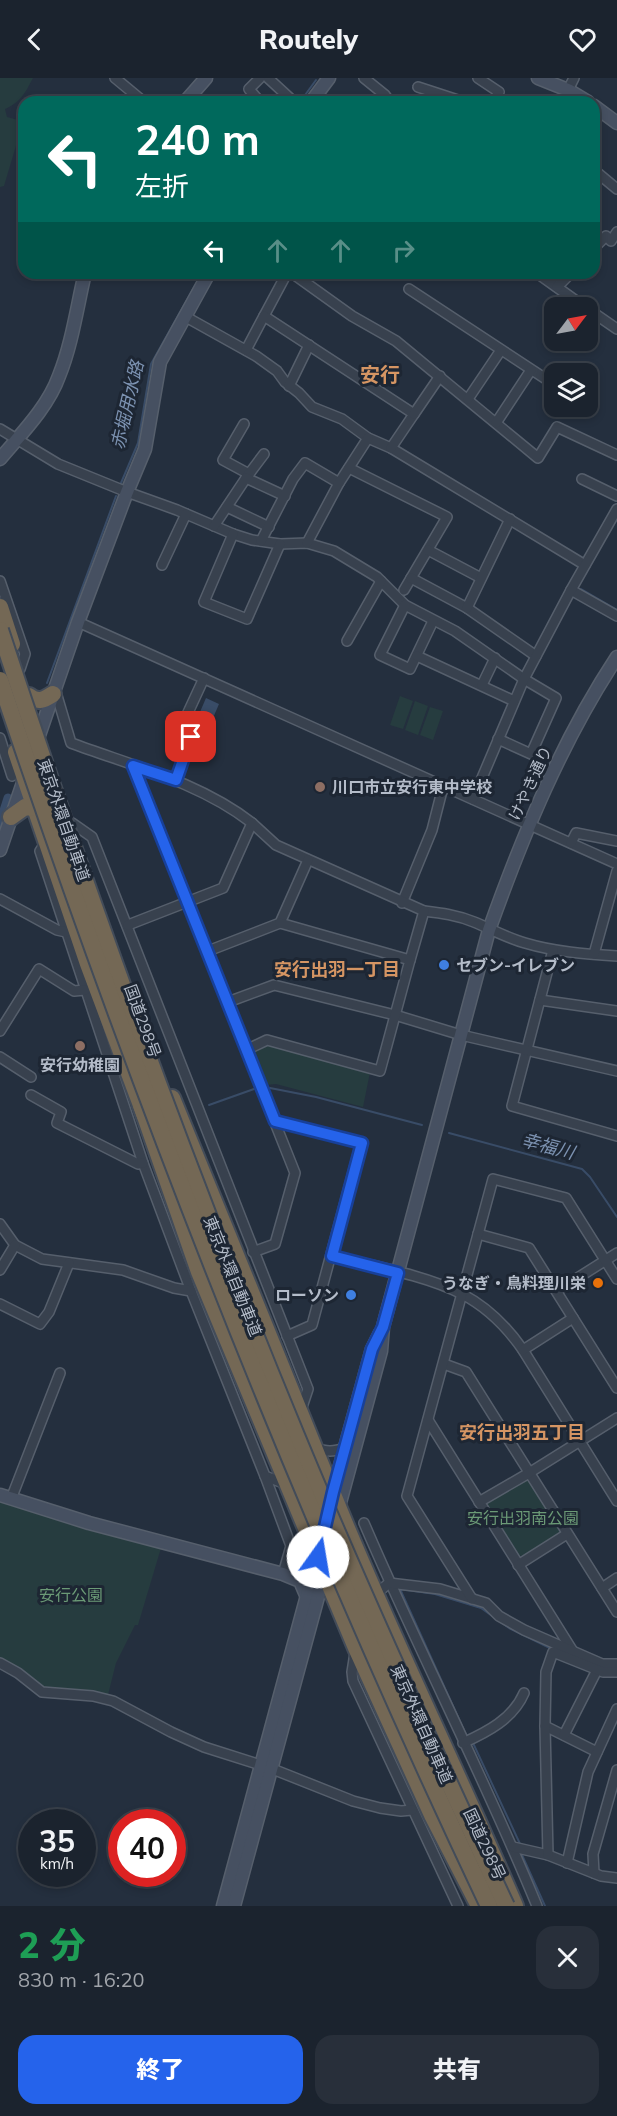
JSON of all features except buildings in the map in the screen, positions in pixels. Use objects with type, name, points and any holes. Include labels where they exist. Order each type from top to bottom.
[{"type":"highway","name":"国道298号","points":[[0,608],[72,823],[172,1098],[237,1271],[301,1429]]},
{"type":"highway","name":"東京外環自動車道","points":[[0,630],[101,928],[219,1244],[295,1433],[376,1621],[506,1906]]},
{"type":"highway","name":"東京外環自動車道","points":[[0,680],[98,965],[211,1266],[282,1441],[363,1628],[489,1906]]},
{"type":"highway","points":[[29,696],[39,701],[54,691]]},
{"type":"highway","name":"国道298号","points":[[0,704],[18,777],[34,808],[199,1272],[342,1613],[480,1906]]},
{"type":"highway","points":[[11,817],[25,807],[34,808]]},
{"type":"highway","points":[[172,1098],[336,1500],[376,1594],[465,1788],[515,1906]]},
{"type":"highway","name":"国道298号","points":[[141,1105],[276,1445]]},
{"type":"highway","name":"国道298号","points":[[382,1617],[515,1906]]},
{"type":"street","points":[[115,78],[137,96]]},
{"type":"street","points":[[190,96],[206,78]]},
{"type":"street","points":[[255,96],[249,88],[261,78]]},
{"type":"street","points":[[268,78],[288,96]]},
{"type":"street","points":[[315,96],[328,78]]},
{"type":"street","points":[[364,78],[385,96]]},
{"type":"street","points":[[478,78],[500,92],[497,96]]},
{"type":"street","points":[[538,78],[578,96]]},
{"type":"street","points":[[568,90],[574,78]]},
{"type":"street","points":[[418,87],[444,96]]},
{"type":"street","points":[[600,110],[617,123]]},
{"type":"street","points":[[600,175],[617,189]]},
{"type":"street","points":[[600,242],[606,236],[611,241],[617,232]]},
{"type":"street","points":[[0,459],[48,397],[59,378],[84,279]]},
{"type":"street","points":[[0,850],[11,817],[18,777],[40,731],[78,622],[127,492],[146,449],[160,362],[206,279]]},
{"type":"street","points":[[246,350],[284,279]]},
{"type":"street","points":[[301,279],[352,315],[396,341],[538,458],[557,427],[617,455]]},
{"type":"street","points":[[546,279],[571,297]]},
{"type":"street","points":[[557,287],[565,279]]},
{"type":"street","points":[[409,290],[544,378]]},
{"type":"street","points":[[186,316],[246,350],[277,371],[312,407],[342,419],[368,438],[391,448],[585,565]]},
{"type":"street","points":[[264,316],[414,414]]},
{"type":"street","points":[[598,316],[617,329]]},
{"type":"street","points":[[290,386],[309,345]]},
{"type":"street","points":[[468,399],[501,351]]},
{"type":"street","points":[[496,423],[531,370]]},
{"type":"street","points":[[391,448],[440,376]]},
{"type":"street","points":[[243,424],[223,460],[285,496]]},
{"type":"street","points":[[0,429],[58,464],[233,534],[280,544],[307,543],[334,551],[354,562],[381,581],[405,605],[455,631],[524,679],[556,698],[531,754],[498,739]]},
{"type":"street","points":[[307,543],[339,483],[368,438]]},
{"type":"street","points":[[214,526],[264,454]]},
{"type":"street","points":[[261,541],[293,479],[305,463],[339,483]]},
{"type":"street","points":[[349,468],[447,517],[404,590]]},
{"type":"street","points":[[582,479],[617,496]]},
{"type":"street","points":[[226,507],[269,527]]},
{"type":"street","points":[[473,799],[524,679],[617,509]]},
{"type":"street","points":[[162,565],[186,514]]},
{"type":"street","points":[[467,608],[510,519]]},
{"type":"street","points":[[233,534],[204,602],[247,619],[280,544]]},
{"type":"street","points":[[428,550],[482,578]]},
{"type":"street","points":[[411,578],[467,608],[536,656]]},
{"type":"street","points":[[0,581],[26,654],[20,669]]},
{"type":"street","points":[[347,641],[381,581]]},
{"type":"street","points":[[571,590],[617,616]]},
{"type":"street","points":[[405,605],[380,655],[410,669],[433,621]]},
{"type":"street","points":[[78,622],[617,864]]},
{"type":"street","points":[[417,656],[514,701]]},
{"type":"street","name":"けやき通り","points":[[383,1327],[489,930],[529,824],[551,774],[617,657]]},
{"type":"street","points":[[482,685],[495,658]]},
{"type":"street","points":[[176,780],[191,737],[179,732],[204,678]]},
{"type":"street","points":[[54,691],[72,743],[176,780],[213,796],[252,823],[276,845],[424,911],[447,914],[525,943],[553,950],[617,956]]},
{"type":"street","points":[[0,738],[18,777]]},
{"type":"street","points":[[133,766],[295,1173],[275,1244],[253,1252]]},
{"type":"street","points":[[402,903],[432,830],[442,786]]},
{"type":"street","points":[[72,823],[92,837],[128,924],[253,1252],[308,1389],[301,1412]]},
{"type":"street","points":[[128,924],[222,888],[252,823]]},
{"type":"street","points":[[571,843],[576,833],[617,841]]},
{"type":"street","points":[[46,842],[40,851],[143,1163],[291,1546],[283,1574]]},
{"type":"street","points":[[279,923],[308,860]]},
{"type":"street","points":[[594,954],[617,871]]},
{"type":"street","points":[[0,899],[57,930],[66,932]]},
{"type":"street","points":[[246,1050],[267,1040],[380,1071],[424,911]]},
{"type":"street","points":[[208,951],[279,923],[410,960]]},
{"type":"street","points":[[553,950],[512,1106],[617,1137]]},
{"type":"street","points":[[0,1031],[39,969],[75,991],[85,990]]},
{"type":"street","points":[[228,1002],[274,984],[395,1015],[461,1035],[617,1071]]},
{"type":"street","points":[[540,1000],[617,1011]]},
{"type":"street","points":[[0,1058],[31,1077]]},
{"type":"street","points":[[31,1095],[61,1112],[57,1123],[138,1164],[143,1163]]},
{"type":"street","points":[[275,1121],[362,1143],[312,1325],[287,1336]]},
{"type":"street","points":[[472,1599],[407,1496],[493,1179],[566,1198],[617,1280]]},
{"type":"street","points":[[0,1224],[15,1245],[42,1258],[69,1263],[97,1264],[123,1270],[174,1288],[191,1291]]},
{"type":"street","points":[[478,1234],[529,1248],[617,1388]]},
{"type":"street","points":[[0,1270],[15,1245]]},
{"type":"street","points":[[557,1291],[617,1253]]},
{"type":"street","points":[[332,1256],[398,1273],[462,1294],[496,1318],[523,1350],[617,1501]]},
{"type":"street","points":[[0,1304],[40,1324],[54,1301],[69,1263]]},
{"type":"street","points":[[523,1350],[573,1318]]},
{"type":"street","points":[[223,1906],[313,1614],[345,1448],[372,1349],[383,1327]]},
{"type":"street","points":[[336,1500],[381,1351],[383,1327]]},
{"type":"street","points":[[444,1365],[466,1372],[617,1612]]},
{"type":"street","points":[[60,1373],[5,1497],[88,1523],[283,1574],[300,1581],[306,1595]]},
{"type":"street","points":[[479,1502],[617,1418]]},
{"type":"street","points":[[428,1420],[572,1650]]},
{"type":"street","points":[[315,1448],[335,1452],[345,1448]]},
{"type":"street","points":[[265,1476],[288,1485]]},
{"type":"street","points":[[364,1523],[389,1583],[513,1847],[537,1906]]},
{"type":"street","points":[[518,1565],[567,1534]]},
{"type":"street","points":[[234,1906],[306,1595],[321,1564]]},
{"type":"street","points":[[602,1588],[617,1578]]},
{"type":"street","points":[[376,1594],[389,1583],[440,1589],[486,1603],[499,1616],[524,1630],[602,1664],[617,1664]]},
{"type":"street","points":[[313,1614],[327,1606],[342,1613]]},
{"type":"street","points":[[356,1640],[353,1681],[458,1906]]},
{"type":"street","points":[[548,1855],[546,1672],[553,1652],[603,1672],[617,1672]]},
{"type":"street","points":[[0,1663],[18,1673],[42,1692],[93,1696],[113,1701],[204,1747],[266,1767],[353,1801],[380,1808],[412,1810]]},
{"type":"street","points":[[564,1735],[597,1670]]},
{"type":"street","points":[[463,1743],[490,1730],[519,1706],[524,1693]]},
{"type":"street","points":[[567,1863],[588,1772],[617,1708]]},
{"type":"street","points":[[545,1726],[597,1752]]},
{"type":"street","points":[[594,1873],[593,1854],[617,1770]]},
{"type":"street","points":[[513,1847],[548,1855],[601,1876],[617,1878]]},
{"type":"green space","points":[[0,78],[33,78],[22,96],[18,96],[18,101],[5,109],[7,117],[18,120],[18,139],[4,186],[0,187]]},
{"type":"green space","points":[[400,696],[413,701],[403,729],[390,725]]},
{"type":"green space","points":[[415,701],[428,706],[418,735],[405,730]]},
{"type":"green space","points":[[430,707],[443,711],[433,740],[420,735]]},
{"type":"green space","points":[[263,1045],[370,1072],[363,1107],[276,1084],[265,1085],[253,1055],[255,1050]]},
{"type":"green space","name":"安行出羽南公園","points":[[524,1480],[530,1481],[560,1528],[559,1534],[523,1556],[517,1555],[487,1507],[489,1502]]},
{"type":"green space","name":"安行公園","points":[[0,1500],[161,1548],[138,1625],[135,1625],[116,1663],[108,1695],[48,1689],[0,1659]]},
{"type":"water","points":[[206,698],[219,704],[207,732],[194,726]]},
{"type":"waterway","name":"赤堀用水路","points":[[304,96],[316,80]]},
{"type":"waterway","name":"赤堀用水路","points":[[121,483],[138,443],[151,364],[199,279]]},
{"type":"waterway","name":"赤堀用水路","points":[[47,683],[116,496]]},
{"type":"waterway","points":[[581,589],[617,610]]},
{"type":"waterway","name":"赤堀用水路","points":[[0,823],[8,798]]},
{"type":"waterway","name":"幸福川","points":[[270,1088],[316,1097],[422,1125]]},
{"type":"waterway","name":"幸福川","points":[[209,1105],[254,1089]]},
{"type":"waterway","name":"幸福川","points":[[449,1133],[582,1169],[617,1217]]},
{"type":"waterway","points":[[467,1737],[400,1589],[435,1594],[481,1608],[509,1628],[552,1649]]},
{"type":"waterway","points":[[473,1743],[521,1846]]},
{"type":"waterway","points":[[522,1855],[545,1906]]},
{"type":"place","name":"川口市立安行東中学校","points":[[320,787]]},
{"type":"place","name":"セブン-イレブン","points":[[444,965]]},
{"type":"place","name":"安行幼稚園","points":[[80,1046]]},
{"type":"place","name":"うなぎ・鳥料理川栄","points":[[598,1283]]},
{"type":"place","name":"ローソン","points":[[351,1295]]},
{"type":"district","name":"安行","points":[[380,374]]},
{"type":"district","name":"安行出羽一丁目","points":[[337,969]]},
{"type":"district","name":"安行出羽五丁目","points":[[522,1432]]},
{"type":"route","points":[[191,737],[176,780],[133,766],[275,1121],[362,1143],[332,1256],[398,1273],[383,1327],[372,1349],[333,1492],[318,1557]]}]
